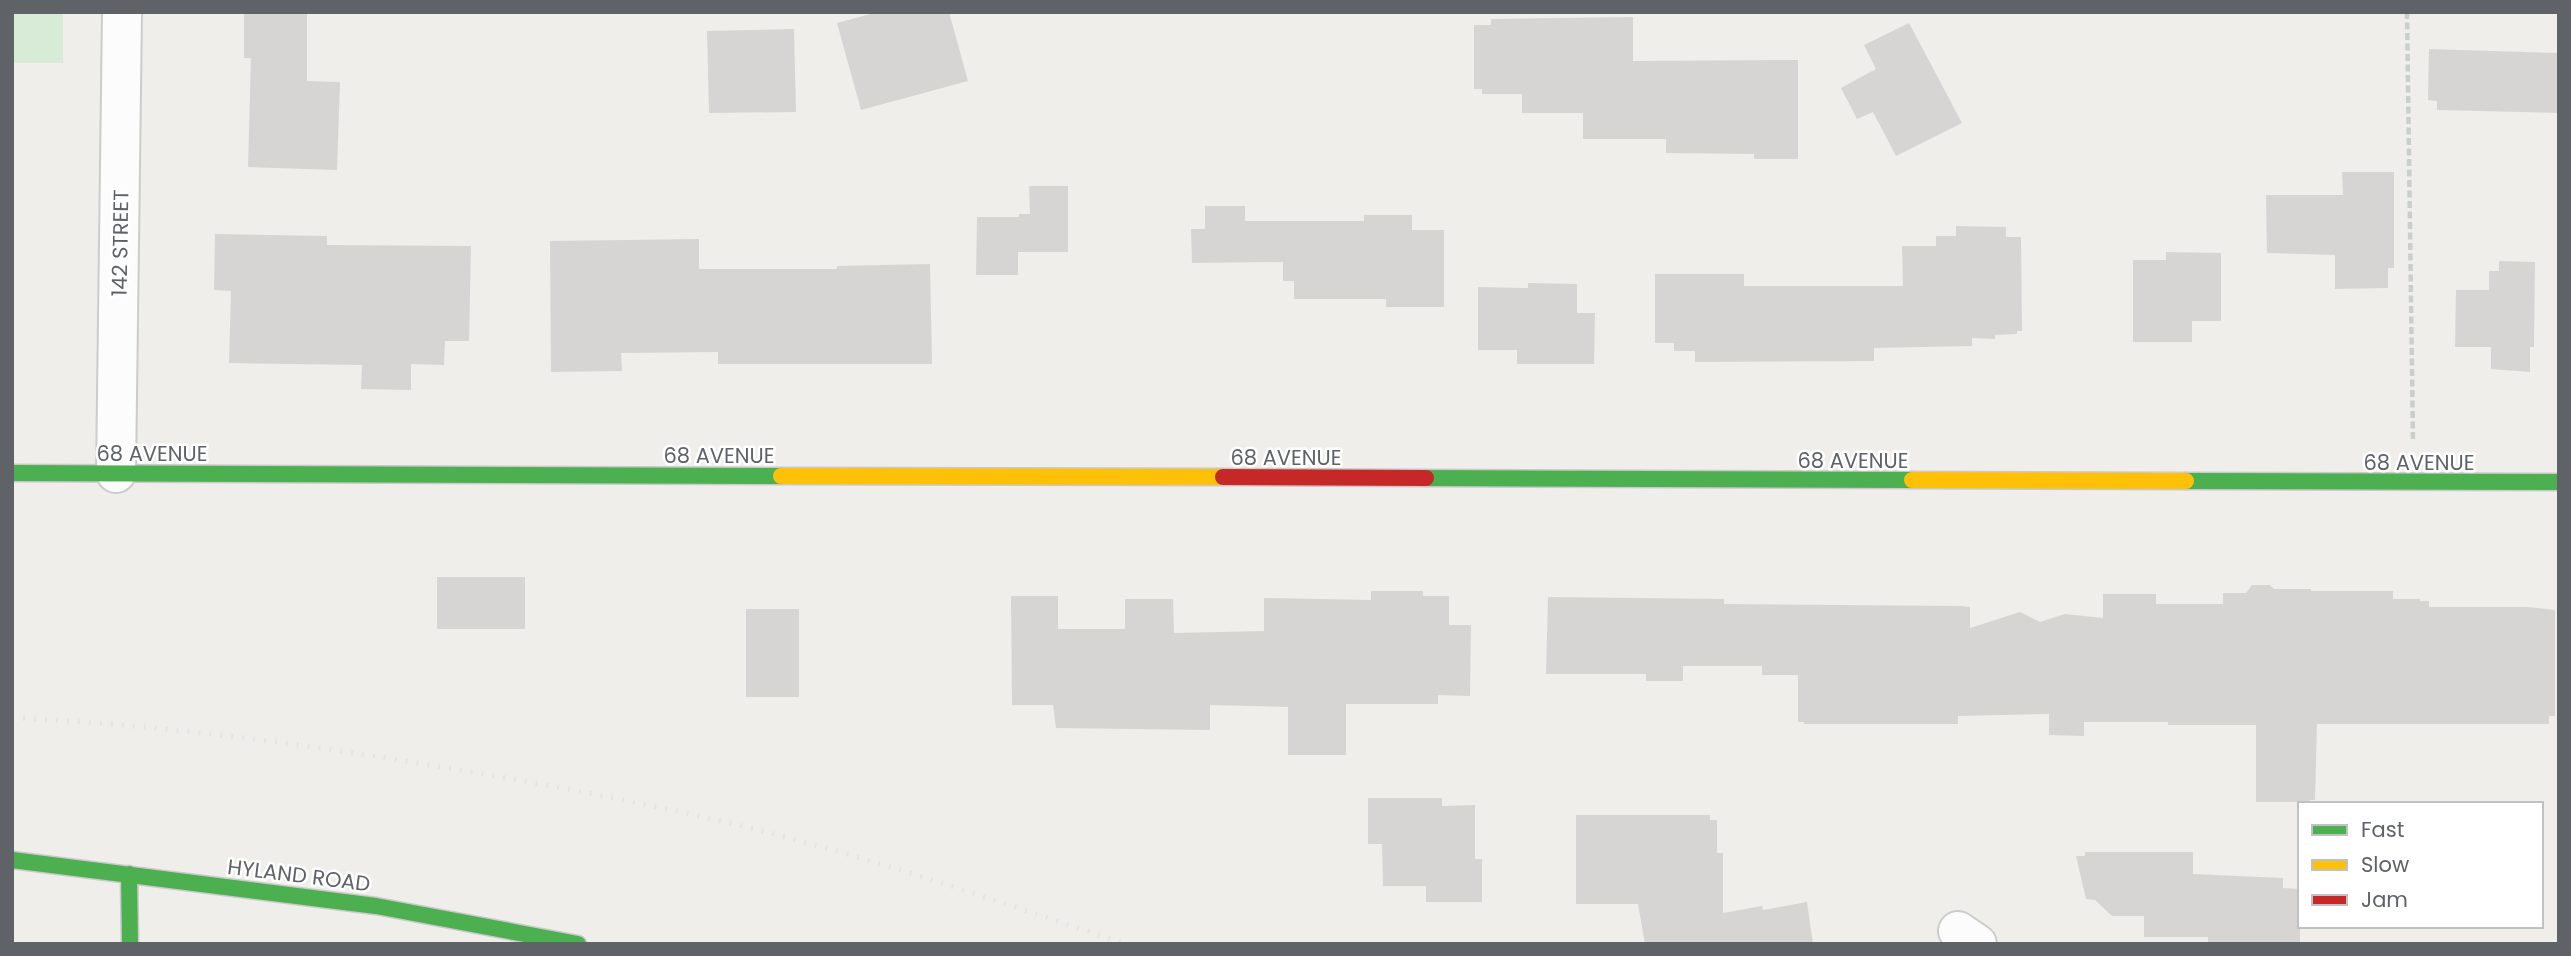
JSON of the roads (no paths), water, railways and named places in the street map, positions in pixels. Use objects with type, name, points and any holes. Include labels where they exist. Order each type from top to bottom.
[{"type":"street","name":"142 STREET","points":[[116,473],[122,12]]},
{"type":"street","name":"68 AVENUE","points":[[12,473],[2559,482]]},
{"type":"street","name":"HYLAND ROAD","points":[[12,860],[376,906],[578,944]]},
{"type":"street","points":[[129,874],[130,944]]},
{"type":"railway","points":[[12,718],[135,726],[319,748],[619,799],[737,825],[854,856],[1126,944]]}]
